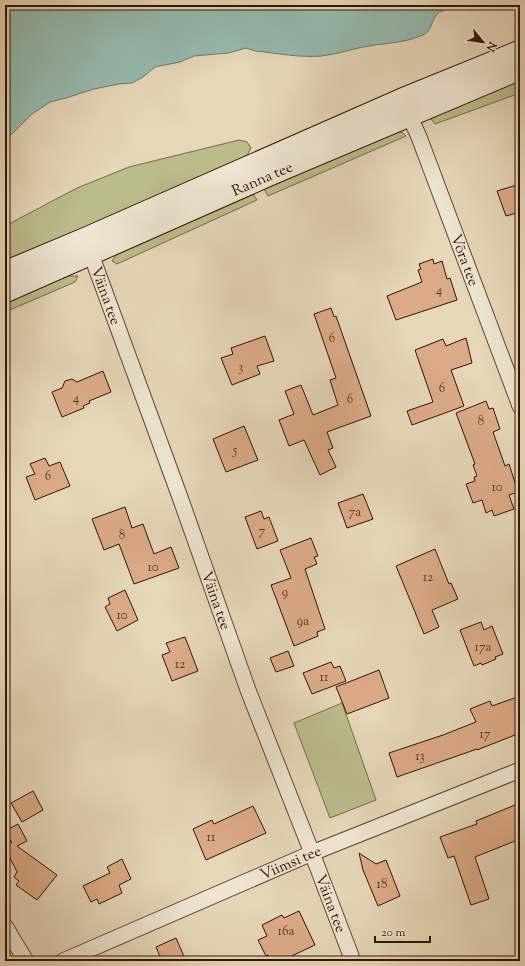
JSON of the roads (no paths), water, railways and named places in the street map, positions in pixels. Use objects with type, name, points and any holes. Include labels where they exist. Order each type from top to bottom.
[{"type":"main road","name":"Ranna tee","points":[[5,292],[88,246],[406,107],[520,51]]},
{"type":"main road","name":"Ranna tee","points":[[406,107],[520,69]]},
{"type":"main road","name":"Ranna tee","points":[[5,272],[88,246]]},
{"type":"street","name":"Võra tee","points":[[406,107],[520,406]]},
{"type":"street","name":"Väina tee","points":[[88,246],[181,500],[248,690],[353,961]]},
{"type":"street","name":"Viimsi tee","points":[[63,961],[312,853],[520,770]]},
{"type":"street","points":[[5,926],[26,961]]},
{"type":"water","points":[[5,5],[460,5],[439,12],[426,33],[405,41],[368,46],[322,56],[297,56],[255,51],[246,48],[228,53],[194,56],[180,62],[155,67],[143,77],[132,83],[94,89],[50,102],[32,114],[13,133],[5,138]]}]
